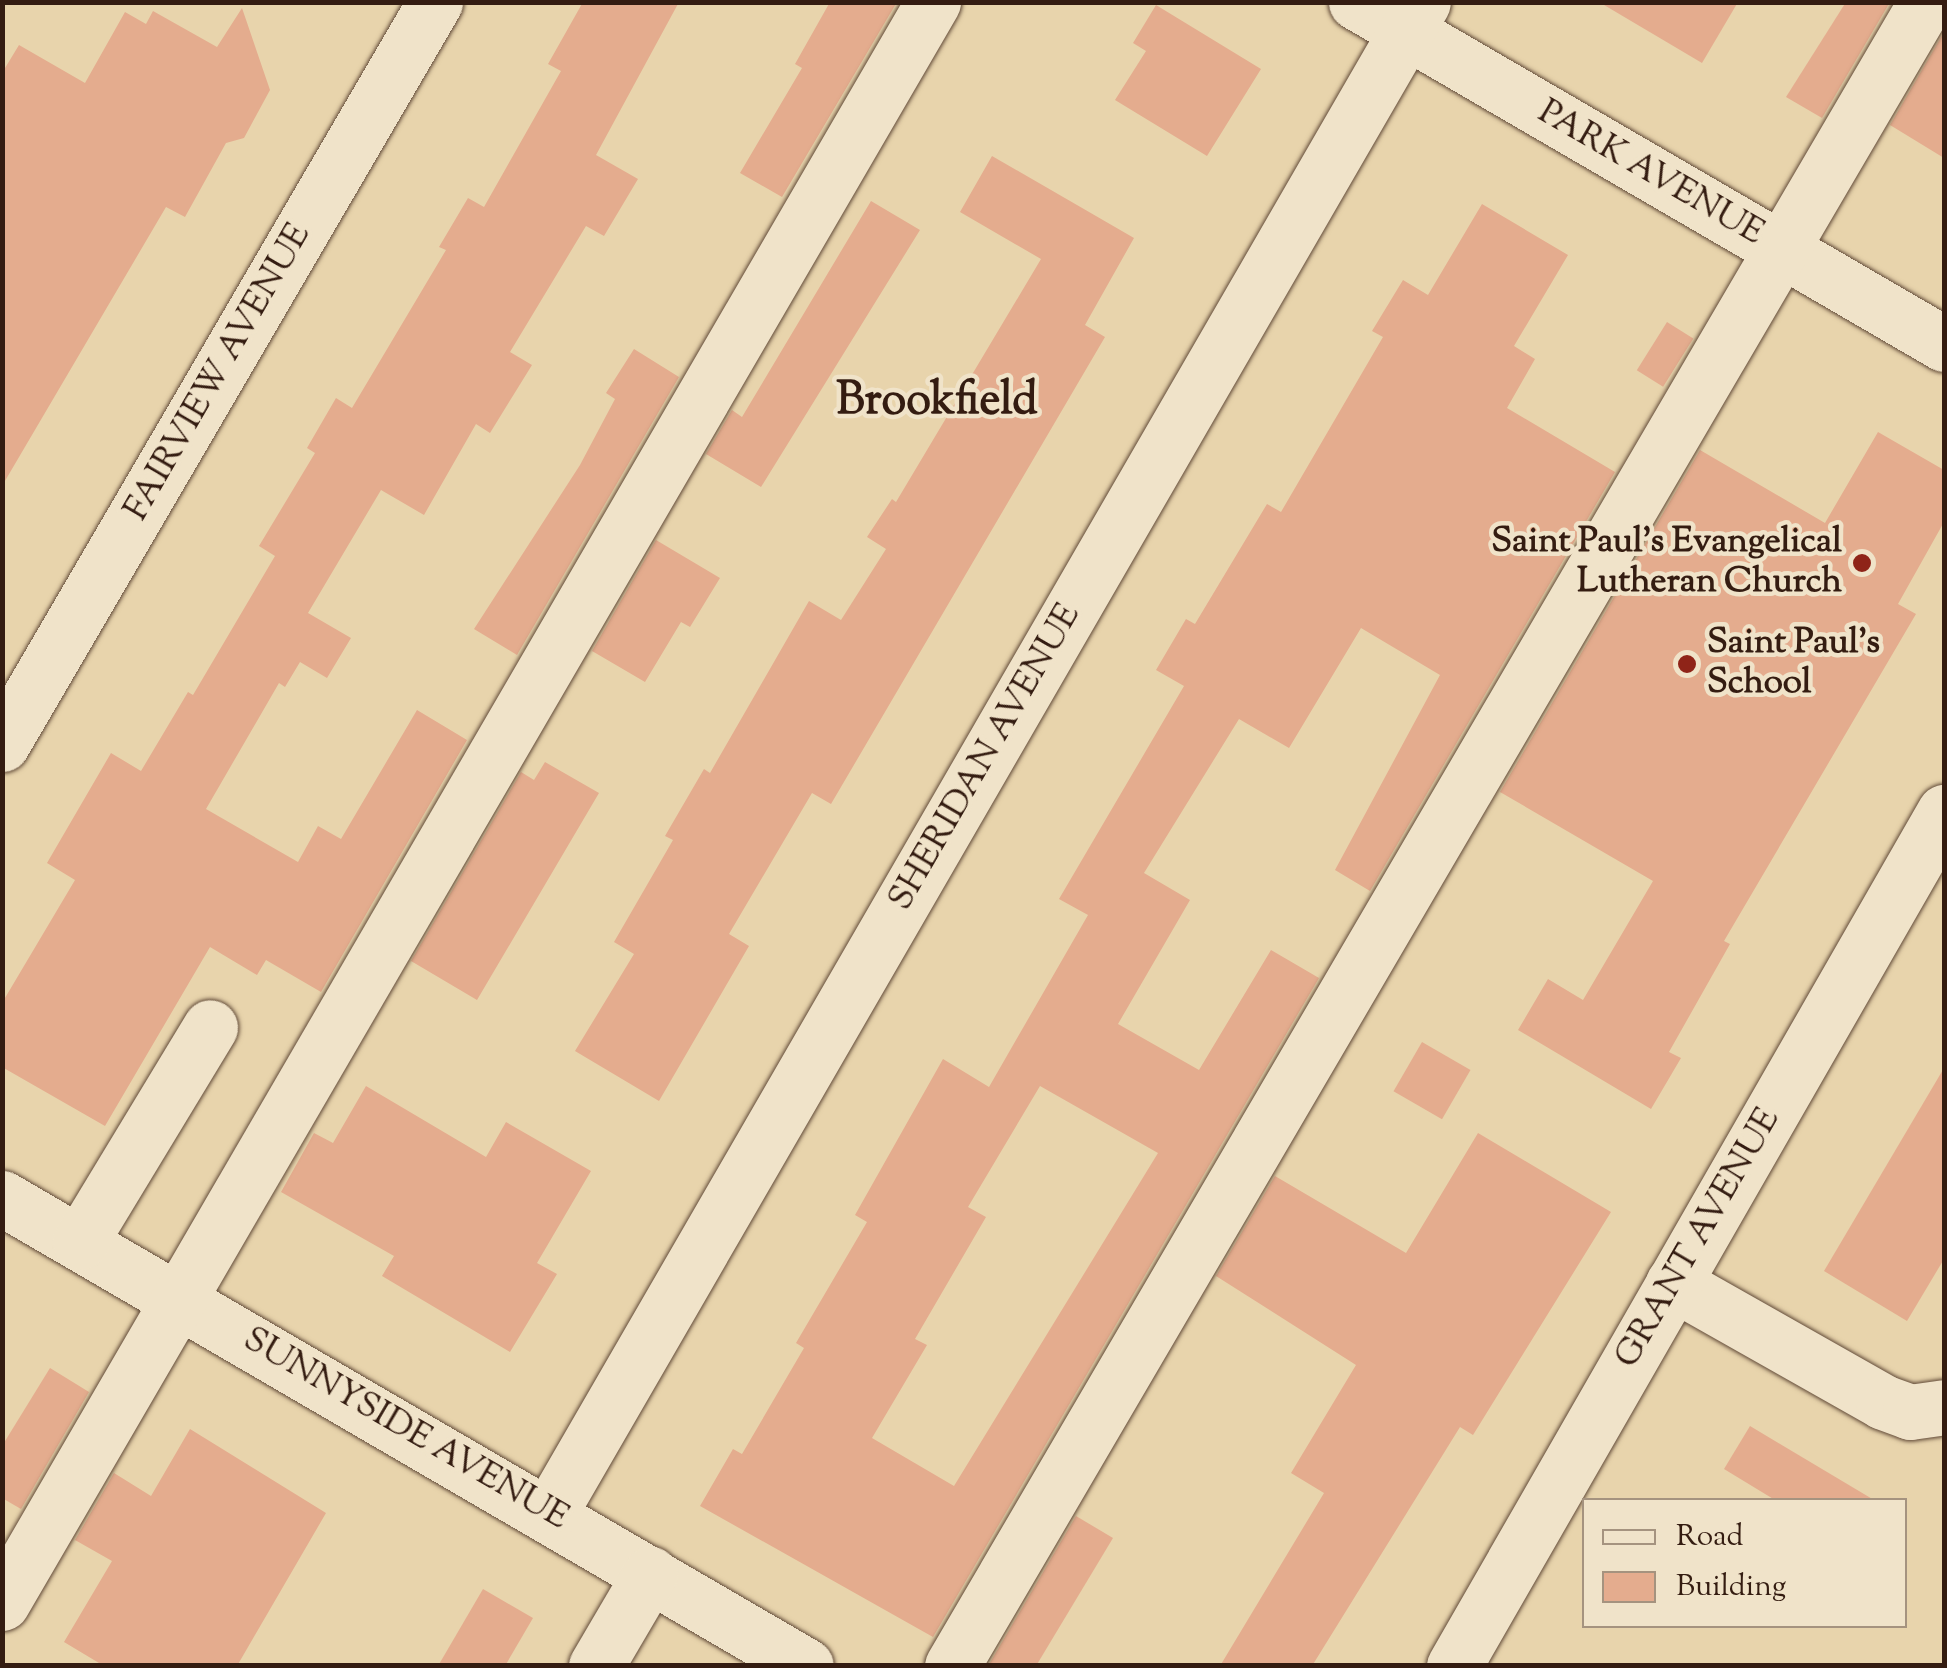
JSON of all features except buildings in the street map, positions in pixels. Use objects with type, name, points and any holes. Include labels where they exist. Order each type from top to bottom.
[{"type":"street","name":"FAIRVIEW AVENUE","points":[[8,721],[435,2]]},
{"type":"street","points":[[2,1603],[933,2]]},
{"type":"street","name":"PARK AVENUE","points":[[1356,2],[1415,18],[1782,250],[1944,344]]},
{"type":"street","points":[[952,1666],[1926,2]]},
{"type":"street","name":"SHERIDAN AVENUE","points":[[550,1514],[1415,18]]},
{"type":"street","name":"GRANT AVENUE","points":[[1454,1666],[1944,812]]},
{"type":"street","points":[[80,1242],[210,1027]]},
{"type":"street","name":"SUNNYSIDE AVENUE","points":[[2,1198],[806,1666]]},
{"type":"street","points":[[1673,1283],[1883,1402],[1910,1412],[1944,1407]]},
{"type":"street","points":[[596,1666],[650,1574]]},
{"type":"place","name":"Saint Paul's Evangelical Lutheran Church","points":[[1862,563]]},
{"type":"place","name":"Saint Paul's School","points":[[1687,664]]},
{"type":"district","name":"Brookfield","points":[[937,403]]}]
